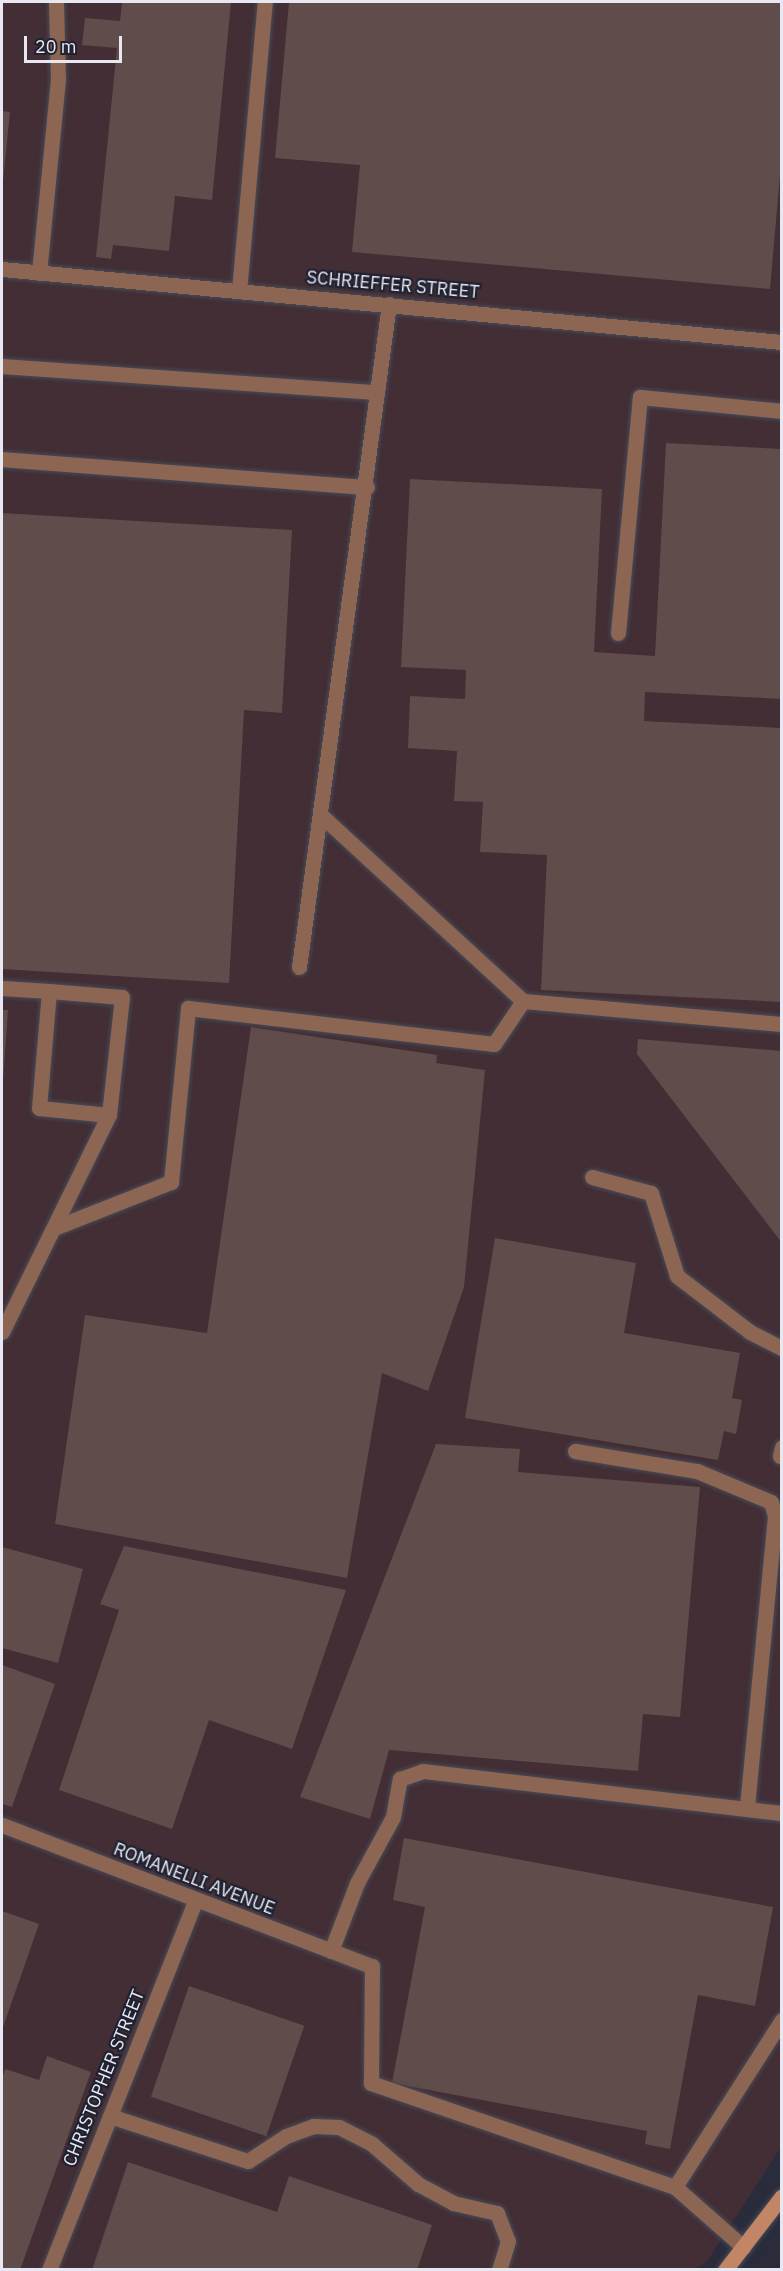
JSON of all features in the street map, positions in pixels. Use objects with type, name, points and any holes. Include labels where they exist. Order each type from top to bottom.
[{"type":"street","points":[[39,273],[58,80],[56,2]]},
{"type":"street","points":[[239,291],[265,2]]},
{"type":"street","name":"SCHRIEFFER STREET","points":[[2,269],[782,342]]},
{"type":"street","points":[[299,967],[323,817],[367,487],[375,392],[389,304]]},
{"type":"street","points":[[2,366],[375,392]]},
{"type":"street","points":[[618,633],[640,397],[782,411]]},
{"type":"street","points":[[2,459],[367,487]]},
{"type":"street","points":[[323,817],[523,1001],[782,1024]]},
{"type":"street","points":[[2,988],[122,997],[109,1115],[2,1332]]},
{"type":"street","points":[[49,991],[39,1108],[109,1115]]},
{"type":"street","points":[[54,1228],[171,1182],[188,1008],[495,1044],[523,1001]]},
{"type":"street","points":[[592,1177],[651,1193],[677,1276],[750,1332],[782,1348]]},
{"type":"street","points":[[575,1451],[697,1471],[771,1502],[775,1516],[747,1809]]},
{"type":"street","points":[[331,1951],[357,1883],[393,1817],[400,1779],[423,1771],[782,1813]]},
{"type":"street","name":"ROMANELLI AVENUE","points":[[2,1825],[195,1901],[372,1966],[371,2083],[675,2187]]},
{"type":"street","name":"CHRISTOPHER STREET","points":[[49,2270],[195,1901]]},
{"type":"street","points":[[743,2247],[675,2187],[782,2020]]},
{"type":"street","points":[[110,2116],[248,2161],[286,2136],[313,2126],[339,2127],[372,2144],[418,2184],[453,2203],[496,2213],[508,2241],[499,2270]]},
{"type":"street","points":[[725,2270],[782,2196]]},
{"type":"shaded area","points":[[2,2],[781,2],[781,2147],[708,2260],[695,2269],[2,2270]]},
{"type":"building","points":[[122,2],[231,2],[212,200],[175,196],[169,251],[113,245],[111,259],[96,257],[117,48],[82,45],[85,18],[120,21]]},
{"type":"building","points":[[289,2],[782,2],[782,153],[770,289],[352,252],[360,165],[275,158]]},
{"type":"building","points":[[2,111],[10,112],[3,181],[2,181]]},
{"type":"building","points":[[666,443],[782,449],[782,699],[645,692],[644,721],[782,728],[782,1002],[541,990],[547,855],[480,852],[483,802],[454,801],[457,751],[408,748],[410,696],[465,699],[466,670],[401,667],[410,479],[602,489],[594,652],[655,656]]},
{"type":"building","points":[[2,513],[292,530],[282,713],[244,710],[229,983],[2,969]]},
{"type":"building","points":[[2,1010],[8,1010],[3,1081],[2,1081]]},
{"type":"building","points":[[251,1027],[437,1055],[436,1063],[485,1070],[464,1287],[428,1391],[382,1373],[347,1578],[55,1524],[85,1315],[207,1333]]},
{"type":"building","points":[[638,1039],[782,1051],[782,1243],[637,1054]]},
{"type":"building","points":[[495,1238],[636,1263],[624,1333],[740,1353],[732,1398],[742,1400],[736,1434],[724,1431],[718,1460],[465,1418]]},
{"type":"building","points":[[436,1444],[520,1449],[518,1472],[700,1487],[680,1717],[643,1714],[638,1771],[389,1750],[370,1819],[300,1797]]},
{"type":"building","points":[[124,1546],[346,1590],[292,1749],[209,1720],[172,1829],[59,1790],[119,1610],[100,1604]]},
{"type":"building","points":[[2,1547],[83,1569],[58,1663],[2,1648]]},
{"type":"building","points":[[2,1665],[55,1684],[12,1807],[2,1804]]},
{"type":"building","points":[[404,1838],[773,1907],[755,2006],[698,1995],[670,2149],[645,2144],[647,2131],[392,2083],[425,1907],[393,1900]]},
{"type":"building","points":[[2,1911],[39,1924],[2,2030]]},
{"type":"building","points":[[189,1986],[304,2026],[266,2136],[151,2097]]},
{"type":"building","points":[[47,2056],[91,2072],[20,2270],[2,2270],[2,2079],[5,2069],[39,2080]]},
{"type":"building","points":[[128,2162],[277,2212],[289,2176],[432,2225],[417,2270],[92,2270]]}]
